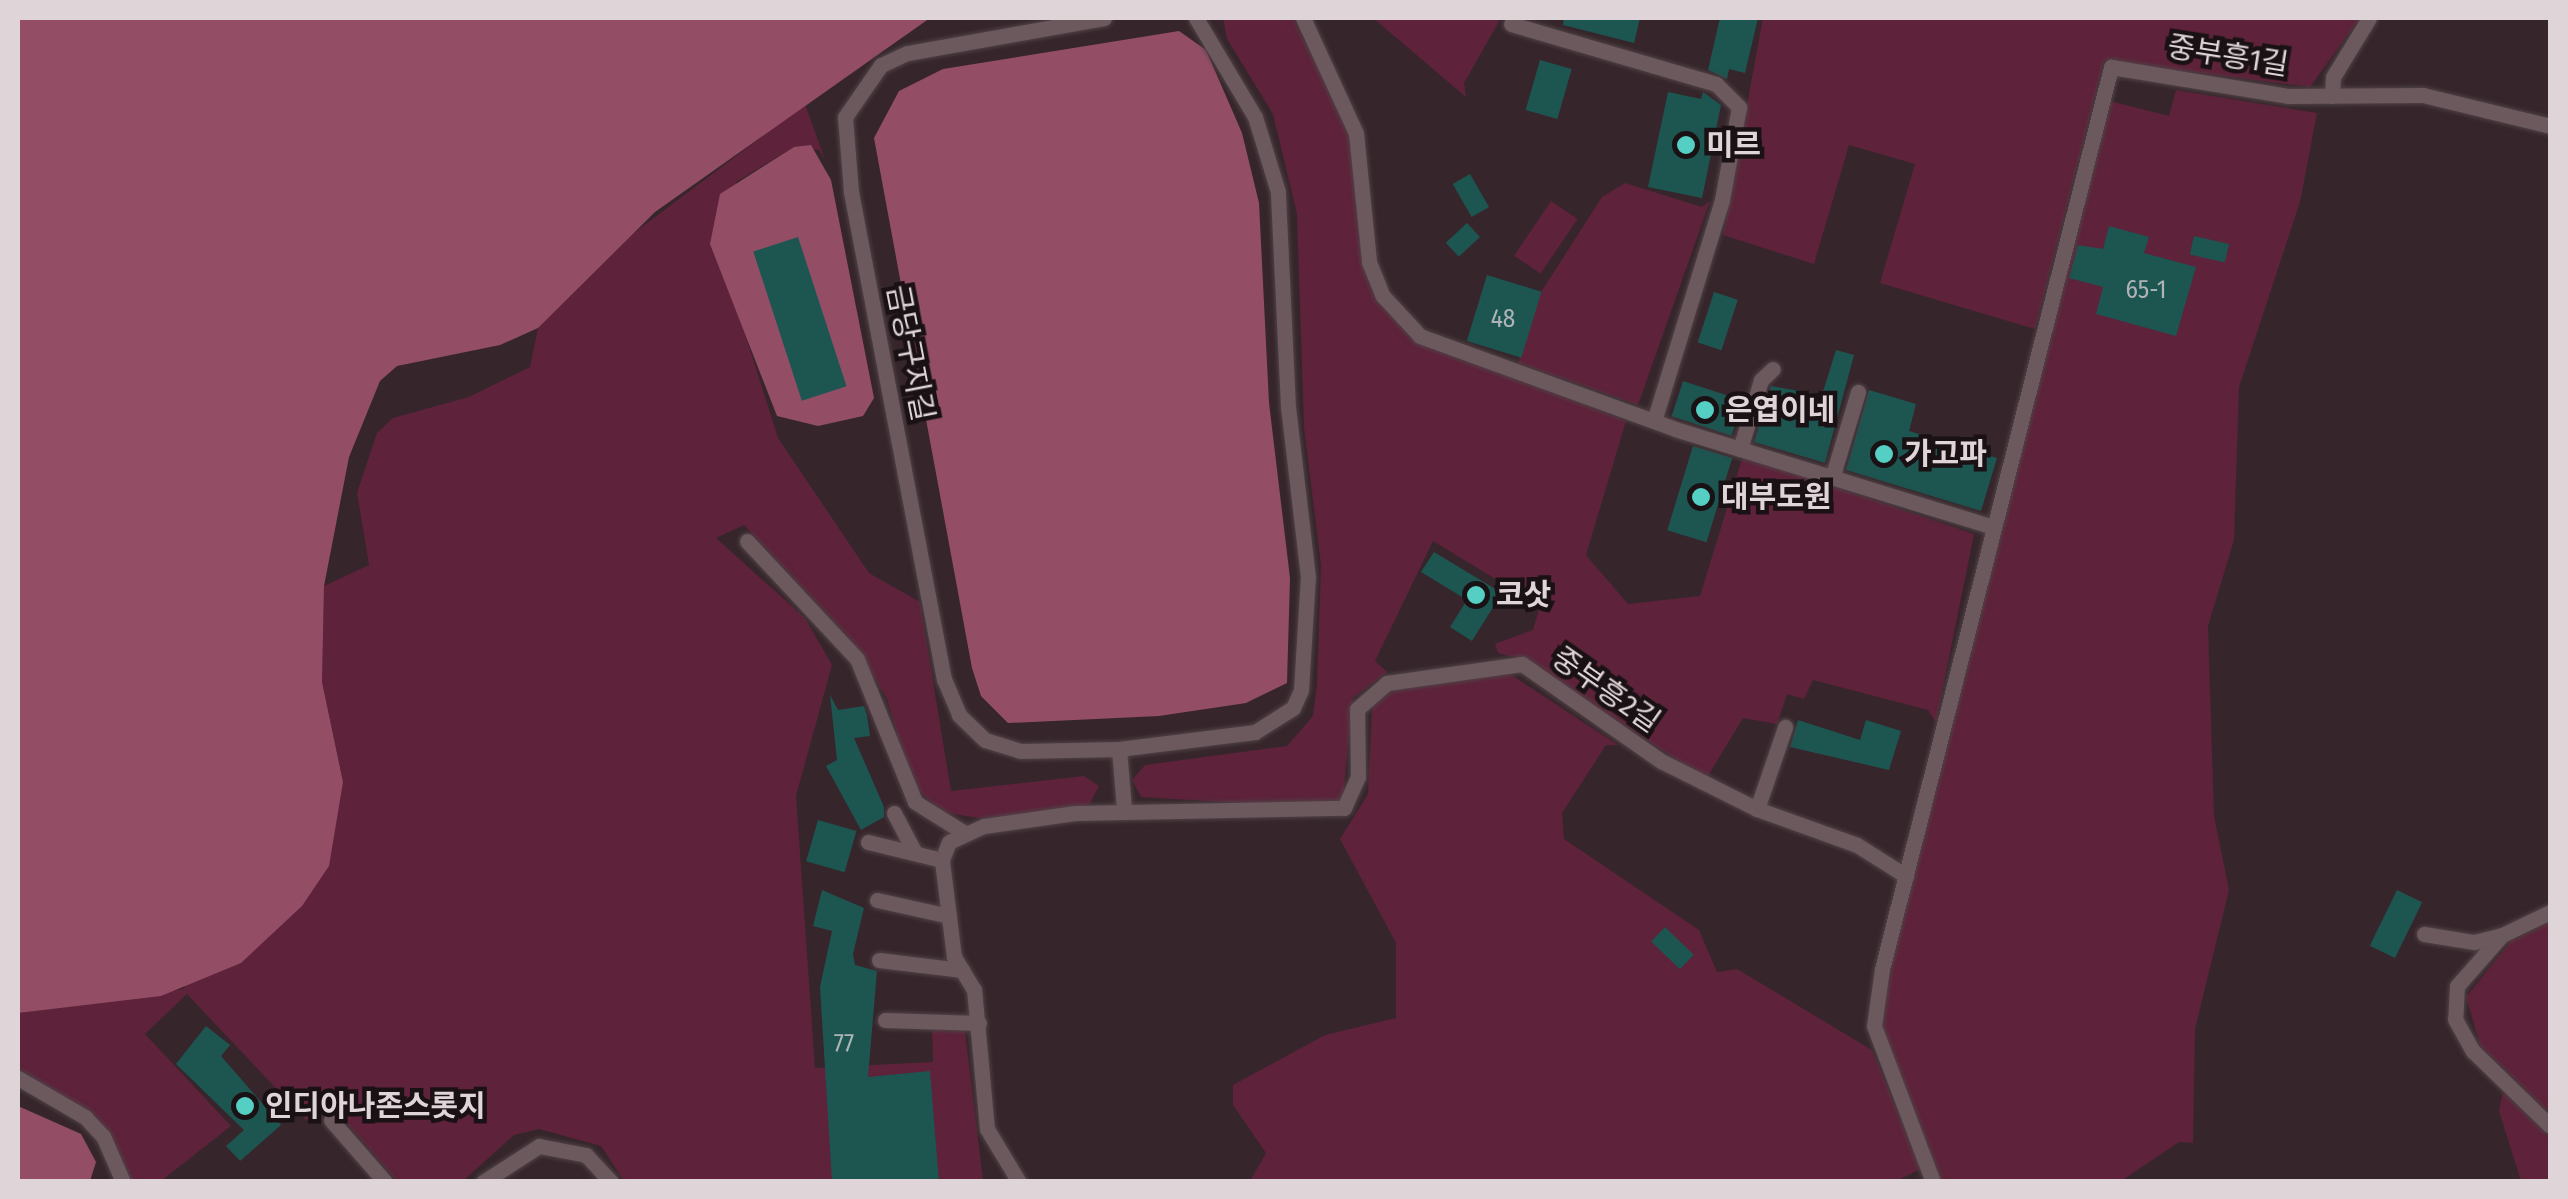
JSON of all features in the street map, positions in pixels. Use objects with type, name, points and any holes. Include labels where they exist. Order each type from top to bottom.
[{"type":"lane","name":"금당구지길","points":[[1104,18],[894,59],[858,90],[843,142],[944,679],[959,715],[985,740],[1020,751],[1119,750],[1275,724],[1293,708],[1306,662],[1307,560],[1288,408],[1278,192],[1255,117],[1196,18]]},
{"type":"lane","points":[[1303,18],[1356,133],[1368,262],[1400,318],[1444,348],[1740,449],[1991,526],[1906,876],[1874,1026],[1933,1182]]},
{"type":"lane","points":[[2332,96],[2333,77],[2369,18]]},
{"type":"lane","points":[[1511,24],[1716,84],[1738,106],[1722,200],[1654,421]]},
{"type":"lane","name":"중부흥1길","points":[[1991,526],[2116,65],[2260,93],[2438,96],[2550,126]]},
{"type":"lane","points":[[1740,449],[1761,380],[1773,369]]},
{"type":"lane","points":[[1832,478],[1858,392]]},
{"type":"lane","points":[[747,541],[856,659],[915,802],[963,832],[1124,809],[1119,750]]},
{"type":"lane","name":"중부흥2길","points":[[1124,809],[1344,808],[1355,794],[1358,709],[1368,693],[1502,661],[1522,664],[1624,739],[1757,809],[1857,845],[1906,876]]},
{"type":"lane","points":[[1757,809],[1785,727]]},
{"type":"lane","points":[[894,812],[915,853]]},
{"type":"lane","points":[[963,832],[942,860],[949,916],[979,1023],[986,1128],[1020,1182]]},
{"type":"lane","points":[[868,842],[942,860]]},
{"type":"lane","points":[[878,900],[949,916]]},
{"type":"lane","points":[[2424,934],[2474,942],[2502,935],[2550,912]]},
{"type":"lane","points":[[2502,935],[2457,986],[2455,1019],[2473,1051],[2550,1126]]},
{"type":"lane","points":[[880,960],[962,970]]},
{"type":"lane","points":[[886,1020],[979,1023]]},
{"type":"lane","points":[[18,1078],[84,1116],[103,1136],[122,1182]]},
{"type":"lane","points":[[331,1120],[385,1182]]},
{"type":"lane","points":[[483,1182],[540,1146],[586,1155],[610,1182]]},
{"type":"shaded area","points":[[18,18],[930,18],[655,212],[538,328],[500,345],[397,366],[380,381],[349,457],[324,586],[322,682],[343,782],[329,866],[302,906],[241,963],[161,996],[18,1013]]},
{"type":"shaded area","points":[[1223,18],[1293,18],[1351,134],[1376,291],[1409,337],[1626,421],[1586,555],[1628,604],[1700,596],[1743,456],[1974,534],[1936,722],[1928,710],[1813,680],[1804,699],[1787,694],[1777,724],[1743,718],[1706,779],[1523,659],[1498,653],[1495,644],[1533,630],[1540,606],[1433,541],[1375,661],[1387,672],[1353,698],[1343,798],[1324,808],[1141,797],[1132,780],[1145,765],[1287,746],[1313,716],[1317,684],[1321,565],[1304,428],[1297,214],[1273,114],[1227,39]]},
{"type":"shaded area","points":[[1373,18],[1501,18],[1464,83],[1466,97]]},
{"type":"shaded area","points":[[1763,18],[2360,18],[2310,87],[2104,61],[2035,329],[1880,283],[1915,164],[1849,145],[1814,264],[1723,235]]},
{"type":"shaded area","points":[[1179,31],[1206,50],[1242,133],[1259,203],[1269,403],[1290,578],[1287,683],[1246,703],[1159,716],[1008,723],[981,696],[972,668],[874,138],[899,91],[943,69]]},
{"type":"shaded area","points":[[2176,90],[2317,113],[2300,202],[2239,387],[2234,540],[2208,626],[2214,816],[2229,890],[2195,1029],[2193,1143],[2179,1142],[2121,1181],[1939,1181],[1890,1067],[1880,1015],[1886,970],[2106,100],[2169,116]]},
{"type":"shaded area","points":[[805,104],[825,160],[819,150],[794,147],[736,182],[736,305],[778,438],[869,573],[920,602],[951,791],[1084,776],[1099,786],[1089,805],[984,819],[942,812],[912,784],[887,699],[853,642],[744,525],[716,538],[805,618],[832,665],[796,796],[815,1068],[933,1062],[932,1030],[965,1031],[983,1181],[624,1181],[601,1146],[539,1129],[514,1135],[463,1181],[397,1181],[330,1104],[306,1120],[187,994],[145,1034],[231,1126],[161,1181],[132,1181],[97,1117],[18,1068],[18,1013],[183,989],[343,782],[322,682],[324,586],[369,565],[357,493],[377,433],[393,418],[469,397],[530,367],[538,328],[614,248]]},
{"type":"shaded area","points":[[811,145],[831,180],[874,398],[863,416],[818,426],[777,416],[710,244],[720,194],[794,147]]},
{"type":"shaded area","points":[[1625,183],[1702,207],[1710,201],[1638,405],[1518,363],[1541,292],[1602,197]]},
{"type":"shaded area","points":[[1551,201],[1578,219],[1541,274],[1514,256]]},
{"type":"shaded area","points":[[1510,674],[1618,745],[1606,745],[1562,813],[1564,839],[1699,930],[1717,972],[1737,969],[1872,1050],[1921,1169],[1894,1182],[1250,1181],[1266,1153],[1233,1105],[1233,1085],[1325,1035],[1396,1018],[1396,943],[1340,839],[1368,794],[1372,708],[1393,689]]},
{"type":"shaded area","points":[[2550,922],[2550,1114],[2480,1045],[2466,997],[2511,941]]},
{"type":"shaded area","points":[[2503,1092],[2550,1138],[2550,1181],[2521,1181],[2499,1111]]},
{"type":"shaded area","points":[[18,1106],[81,1134],[96,1162],[90,1181],[18,1181]]},
{"type":"building","points":[[1564,18],[1640,18],[1634,43],[1563,25]]},
{"type":"building","points":[[1720,18],[1758,18],[1745,73],[1729,69],[1727,79],[1708,70]]},
{"type":"building","points":[[1540,60],[1572,69],[1557,119],[1526,110]]},
{"type":"building","points":[[1668,92],[1701,99],[1703,92],[1721,105],[1702,198],[1648,187]]},
{"type":"building","points":[[1470,174],[1489,207],[1472,217],[1453,184]]},
{"type":"building","points":[[1467,223],[1480,237],[1459,257],[1446,243]]},
{"type":"building","points":[[2109,226],[2149,237],[2144,253],[2196,267],[2176,336],[2096,314],[2103,287],[2069,278],[2078,245],[2103,249]]},
{"type":"building","points":[[2194,236],[2229,244],[2225,263],[2190,255]]},
{"type":"building","points":[[798,237],[847,386],[802,401],[753,252]]},
{"type":"building","points":[[1487,275],[1542,292],[1521,358],[1467,341]]},
{"type":"building","points":[[1714,292],[1738,300],[1721,350],[1698,342]]},
{"type":"building","points":[[1836,350],[1854,355],[1825,463],[1754,442],[1771,386],[1822,395]]},
{"type":"building","points":[[1683,381],[1743,400],[1731,436],[1672,416]]},
{"type":"building","points":[[1869,390],[1916,404],[1909,431],[1997,458],[1981,511],[1846,470]]},
{"type":"building","points":[[1693,446],[1732,458],[1706,542],[1667,530]]},
{"type":"building","points":[[1434,552],[1502,593],[1472,641],[1450,627],[1467,600],[1421,572]]},
{"type":"building","points":[[830,695],[838,710],[864,706],[867,715],[870,736],[854,738],[884,807],[884,817],[861,830],[826,766],[837,760]]},
{"type":"building","points":[[1798,720],[1860,740],[1866,720],[1901,731],[1889,770],[1790,747]]},
{"type":"building","points":[[818,820],[856,831],[845,872],[806,861]]},
{"type":"building","points":[[822,890],[864,908],[853,954],[855,965],[877,971],[868,1077],[930,1071],[939,1182],[832,1182],[820,987],[832,931],[813,926]]},
{"type":"building","points":[[2397,890],[2422,902],[2395,958],[2370,946]]},
{"type":"building","points":[[1665,927],[1694,955],[1680,969],[1651,941]]},
{"type":"building","points":[[206,1026],[230,1045],[221,1056],[281,1125],[240,1161],[226,1146],[244,1130],[176,1064]]},
{"type":"place","name":"미르","points":[[1686,145]]},
{"type":"place","name":"은엽이네","points":[[1705,410]]},
{"type":"place","name":"가고파","points":[[1884,454]]},
{"type":"place","name":"대부도원","points":[[1701,497]]},
{"type":"place","name":"코삿","points":[[1476,595]]},
{"type":"place","name":"인디아나존스롯지","points":[[245,1106]]}]
